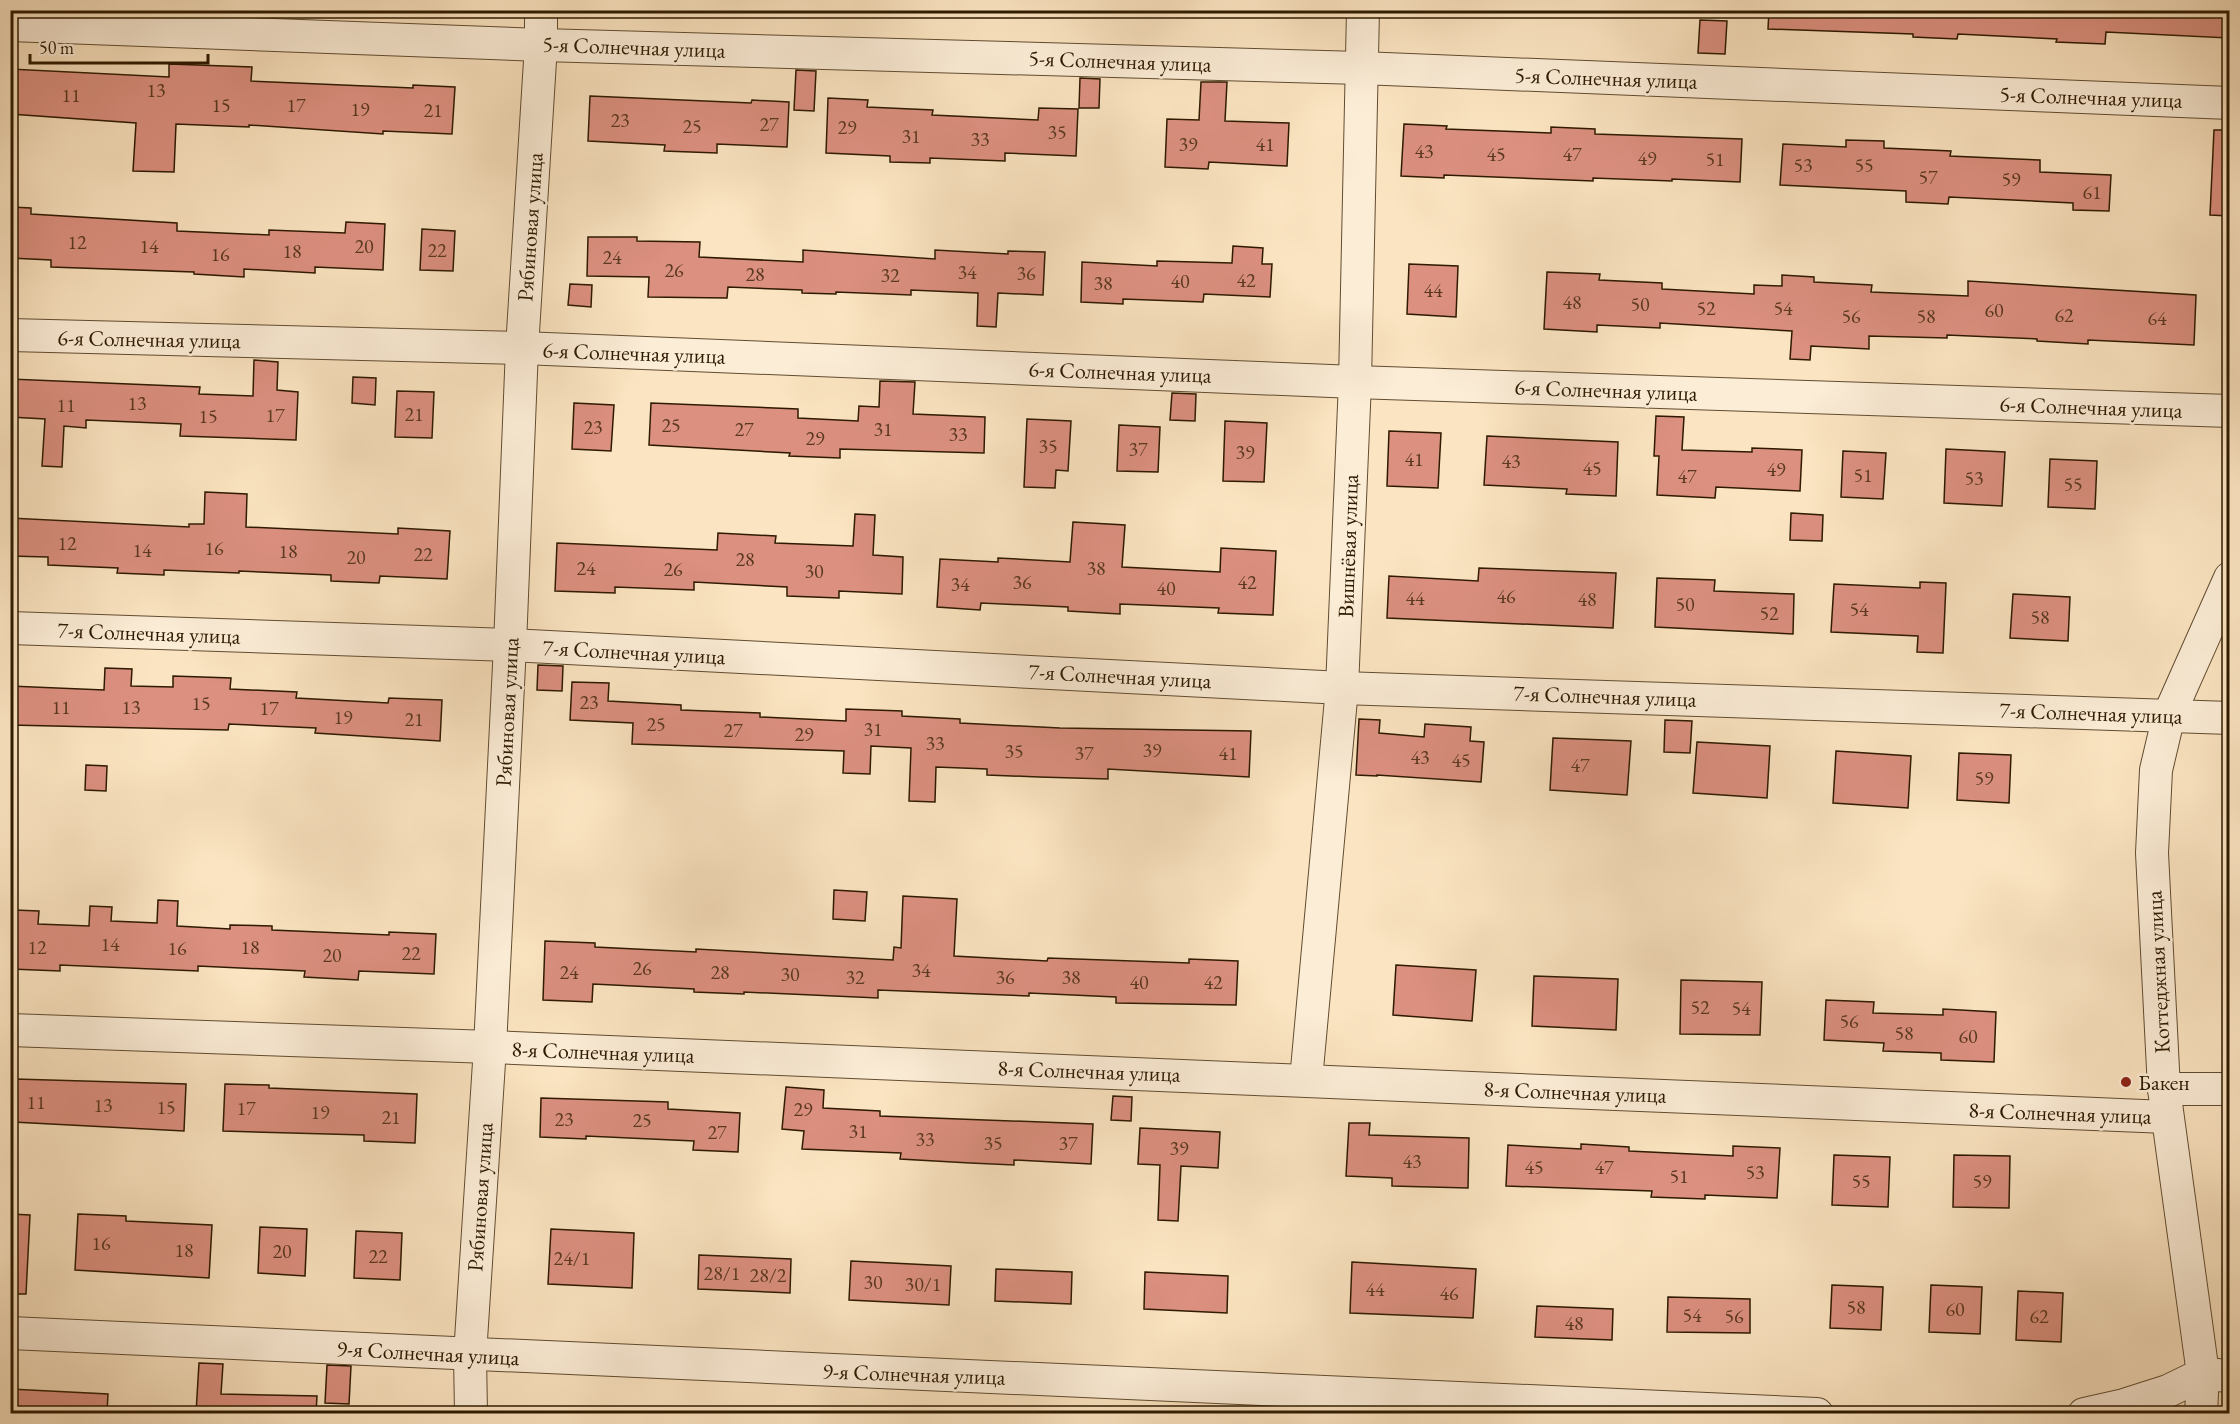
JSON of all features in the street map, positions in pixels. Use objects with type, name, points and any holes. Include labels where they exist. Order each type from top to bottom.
[{"type":"street","name":"Рябиновая улица","points":[[471,1413],[470,1355],[490,1047],[522,348],[541,45],[541,10]]},
{"type":"street","name":"Вишнёвая улица","points":[[1306,1080],[1342,688],[1355,382],[1363,10]]},
{"type":"street","name":"5-я Солнечная улица","points":[[10,25],[541,45],[1361,68],[2229,103]]},
{"type":"street","name":"6-я Солнечная улица","points":[[10,335],[522,348],[1355,382],[2229,411]]},
{"type":"street","name":"Коттеджная улица","points":[[2201,1413],[2216,1375],[2166,1103],[2152,853],[2157,771],[2169,715],[2229,578]]},
{"type":"street","name":"7-я Солнечная улица","points":[[10,628],[510,645],[1342,688],[2229,718]]},
{"type":"street","name":"8-я Солнечная улица","points":[[10,1030],[1306,1080],[2166,1103],[2229,1089]]},
{"type":"street","name":"9-я Солнечная улица","points":[[10,1333],[470,1355],[1288,1402],[1817,1413]]},
{"type":"street","points":[[2084,1413],[2124,1405],[2216,1375]]},
{"type":"building","points":[[1769,10],[2229,10],[2229,38],[2106,32],[2105,44],[1958,34],[1957,39],[1913,37],[1913,34],[1768,29]]},
{"type":"building","points":[[1700,20],[1727,21],[1725,54],[1698,53]]},
{"type":"building","points":[[169,64],[252,67],[251,81],[413,88],[413,85],[455,87],[452,134],[383,131],[383,134],[249,125],[249,127],[176,124],[174,172],[133,171],[136,123],[10,114],[10,69],[169,77]]},
{"type":"building","points":[[796,70],[816,71],[814,111],[794,110]]},
{"type":"building","points":[[1080,78],[1100,79],[1099,108],[1079,108]]},
{"type":"building","points":[[1201,82],[1227,82],[1225,121],[1289,123],[1287,166],[1209,162],[1208,169],[1165,167],[1167,119],[1199,120]]},
{"type":"building","points":[[590,96],[751,103],[752,100],[789,102],[787,147],[717,144],[717,153],[664,151],[665,145],[588,141]]},
{"type":"building","points":[[828,98],[868,100],[867,107],[933,110],[932,115],[1038,120],[1039,108],[1078,109],[1076,156],[1005,153],[1005,161],[930,158],[930,163],[890,162],[890,156],[826,153]]},
{"type":"building","points":[[1404,124],[1447,126],[1446,129],[1551,133],[1551,127],[1595,129],[1595,134],[1742,139],[1740,182],[1401,176]]},
{"type":"building","points":[[2214,130],[2229,130],[2229,216],[2210,215]]},
{"type":"building","points":[[1846,140],[1884,141],[1884,148],[1951,151],[1950,156],[2040,160],[2040,172],[2111,175],[2109,211],[2073,210],[2073,203],[1949,197],[1948,204],[1906,202],[1906,191],[1780,185],[1783,144],[1846,147]]},
{"type":"building","points":[[10,207],[31,208],[31,214],[177,223],[177,231],[269,235],[269,230],[345,233],[346,222],[385,224],[383,270],[315,267],[315,273],[244,269],[244,277],[194,274],[194,272],[51,267],[51,260],[10,258]]},
{"type":"building","points":[[422,229],[455,231],[453,271],[420,270]]},
{"type":"building","points":[[588,237],[637,237],[637,241],[700,242],[699,257],[803,262],[803,250],[935,259],[935,250],[1008,254],[1008,251],[1045,252],[1043,295],[998,293],[996,327],[977,326],[978,293],[911,290],[911,295],[836,292],[836,294],[728,287],[727,298],[648,297],[649,277],[587,276]]},
{"type":"building","points":[[1233,246],[1263,248],[1262,264],[1272,264],[1270,297],[1204,294],[1203,302],[1123,299],[1123,304],[1081,302],[1082,262],[1157,266],[1157,261],[1232,263]]},
{"type":"building","points":[[1409,264],[1458,266],[1456,317],[1407,314]]},
{"type":"building","points":[[1547,272],[1600,274],[1599,280],[1662,283],[1662,289],[1754,294],[1754,285],[1782,286],[1782,275],[1814,277],[1814,282],[1872,285],[1871,292],[1968,296],[1968,281],[2196,295],[2194,345],[2088,340],[2088,344],[1947,335],[1947,338],[1869,336],[1869,349],[1811,346],[1810,360],[1790,359],[1792,331],[1660,323],[1660,328],[1597,325],[1597,332],[1544,329]]},
{"type":"building","points":[[570,284],[592,285],[591,307],[568,305]]},
{"type":"building","points":[[254,360],[278,362],[277,390],[298,392],[296,440],[180,436],[181,424],[86,420],[86,428],[64,426],[62,467],[42,466],[45,419],[10,417],[10,379],[200,387],[199,394],[253,396]]},
{"type":"building","points":[[353,377],[376,378],[375,405],[352,403]]},
{"type":"building","points":[[880,381],[915,382],[913,414],[985,417],[984,453],[840,449],[840,458],[649,445],[651,403],[798,409],[798,418],[858,421],[859,406],[879,407]]},
{"type":"building","points":[[397,391],[434,392],[432,438],[395,437]]},
{"type":"building","points":[[1172,393],[1196,394],[1195,421],[1170,420]]},
{"type":"building","points":[[574,403],[614,405],[611,451],[572,449]]},
{"type":"building","points":[[1656,416],[1684,417],[1682,450],[1752,452],[1752,448],[1802,450],[1800,491],[1716,487],[1715,498],[1657,495],[1659,456],[1654,456]]},
{"type":"building","points":[[1027,419],[1071,421],[1068,471],[1056,470],[1055,488],[1024,487]]},
{"type":"building","points":[[1225,421],[1267,423],[1264,482],[1223,481]]},
{"type":"building","points":[[1119,425],[1160,427],[1158,472],[1117,471]]},
{"type":"building","points":[[1389,431],[1441,433],[1438,488],[1387,486]]},
{"type":"building","points":[[1487,436],[1618,442],[1616,496],[1566,494],[1567,489],[1484,485]]},
{"type":"building","points":[[1946,449],[2005,452],[2002,506],[1944,503]]},
{"type":"building","points":[[1843,451],[1886,453],[1883,499],[1841,497]]},
{"type":"building","points":[[2050,459],[2097,461],[2095,509],[2048,507]]},
{"type":"building","points":[[205,492],[247,494],[246,527],[398,534],[398,528],[450,531],[447,579],[380,576],[379,583],[331,581],[331,575],[239,571],[239,573],[164,570],[164,575],[117,573],[118,568],[48,565],[48,557],[10,556],[10,518],[189,527],[189,524],[204,524]]},
{"type":"building","points":[[1791,513],[1823,515],[1822,541],[1790,540]]},
{"type":"building","points":[[855,514],[875,515],[873,555],[903,557],[902,594],[839,591],[839,598],[787,596],[787,587],[694,582],[694,590],[615,587],[615,593],[555,591],[557,543],[717,550],[718,533],[776,536],[775,543],[853,546]]},
{"type":"building","points":[[1073,522],[1125,525],[1122,567],[1220,572],[1221,548],[1276,551],[1273,615],[1218,613],[1219,608],[1120,604],[1120,614],[1068,611],[1068,607],[981,603],[980,610],[937,607],[940,559],[998,562],[998,558],[1070,562]]},
{"type":"building","points":[[1479,568],[1616,573],[1613,628],[1387,618],[1389,576],[1478,581]]},
{"type":"building","points":[[1657,578],[1715,580],[1714,591],[1794,594],[1793,634],[1655,627]]},
{"type":"building","points":[[1920,582],[1946,583],[1943,653],[1917,652],[1918,636],[1831,632],[1834,584],[1920,588]]},
{"type":"building","points":[[2013,594],[2070,597],[2068,641],[2010,638]]},
{"type":"building","points":[[538,665],[563,666],[562,691],[537,690]]},
{"type":"building","points":[[105,668],[132,669],[131,686],[173,687],[173,676],[231,678],[230,689],[297,692],[296,698],[388,703],[389,698],[442,700],[440,741],[315,733],[316,728],[229,724],[228,730],[10,725],[10,686],[104,690]]},
{"type":"building","points":[[572,682],[609,683],[608,701],[681,705],[681,710],[760,713],[760,717],[846,721],[846,709],[902,711],[902,716],[960,719],[960,723],[1060,728],[1251,731],[1249,777],[1108,769],[1108,779],[1039,777],[987,775],[987,769],[936,767],[935,802],[909,801],[911,748],[871,746],[870,774],[843,773],[844,751],[632,744],[633,723],[570,720]]},
{"type":"building","points":[[1359,719],[1380,720],[1379,733],[1424,737],[1425,724],[1471,727],[1470,741],[1484,742],[1481,782],[1356,775]]},
{"type":"building","points":[[1665,720],[1692,721],[1690,753],[1664,752]]},
{"type":"building","points":[[1553,738],[1631,741],[1627,795],[1550,790]]},
{"type":"building","points":[[1697,742],[1770,746],[1767,798],[1693,793]]},
{"type":"building","points":[[1836,751],[1911,756],[1908,808],[1833,803]]},
{"type":"building","points":[[1959,753],[2011,755],[2009,803],[1957,800]]},
{"type":"building","points":[[86,765],[107,766],[106,791],[85,790]]},
{"type":"building","points":[[834,890],[867,892],[865,921],[833,919]]},
{"type":"building","points":[[903,896],[957,899],[954,956],[1047,961],[1048,958],[1189,963],[1189,959],[1238,961],[1236,1005],[1116,1003],[1116,997],[1029,993],[1029,996],[878,990],[878,998],[694,992],[694,989],[593,984],[592,1002],[543,1000],[545,941],[595,943],[595,947],[696,952],[696,949],[893,960],[894,947],[901,948]]},
{"type":"building","points":[[158,900],[178,901],[177,926],[230,929],[230,925],[272,926],[272,930],[389,935],[389,932],[436,934],[434,974],[359,971],[358,980],[304,977],[305,971],[198,966],[198,971],[60,965],[60,971],[11,969],[14,910],[39,911],[38,924],[89,926],[90,906],[112,907],[111,921],[157,923]]},
{"type":"building","points":[[1396,965],[1476,970],[1472,1021],[1393,1015]]},
{"type":"building","points":[[1534,976],[1618,979],[1616,1030],[1532,1026]]},
{"type":"building","points":[[1681,980],[1762,982],[1760,1035],[1680,1034]]},
{"type":"building","points":[[1826,1000],[1874,1002],[1873,1013],[1943,1015],[1943,1009],[1996,1012],[1994,1062],[1941,1060],[1941,1053],[1883,1051],[1884,1043],[1824,1040]]},
{"type":"building","points":[[15,1079],[186,1084],[184,1131],[13,1122]]},
{"type":"building","points":[[225,1084],[417,1094],[415,1143],[364,1141],[364,1135],[223,1131]]},
{"type":"building","points":[[786,1087],[824,1090],[823,1108],[880,1111],[880,1116],[1093,1124],[1091,1164],[1014,1160],[1014,1165],[970,1163],[900,1159],[901,1153],[802,1149],[804,1131],[782,1129]]},
{"type":"building","points":[[1113,1096],[1132,1097],[1131,1121],[1111,1120]]},
{"type":"building","points":[[541,1098],[668,1102],[668,1109],[740,1113],[738,1152],[693,1150],[694,1141],[586,1136],[586,1139],[540,1137]]},
{"type":"building","points":[[1349,1123],[1370,1123],[1369,1135],[1469,1138],[1468,1188],[1392,1186],[1392,1178],[1346,1176]]},
{"type":"building","points":[[1140,1128],[1220,1132],[1218,1168],[1181,1166],[1178,1221],[1158,1220],[1160,1165],[1138,1164]]},
{"type":"building","points":[[1581,1144],[1629,1147],[1629,1151],[1733,1156],[1733,1146],[1780,1148],[1777,1198],[1705,1195],[1705,1199],[1651,1197],[1652,1191],[1506,1186],[1508,1145],[1581,1149]]},
{"type":"building","points":[[1834,1155],[1890,1157],[1888,1207],[1832,1205]]},
{"type":"building","points":[[1954,1155],[2010,1156],[2009,1208],[1953,1207]]},
{"type":"building","points":[[10,1214],[30,1215],[26,1294],[10,1294]]},
{"type":"building","points":[[78,1214],[126,1216],[126,1221],[212,1225],[209,1278],[75,1270]]},
{"type":"building","points":[[260,1227],[307,1229],[305,1276],[258,1273]]},
{"type":"building","points":[[551,1229],[634,1233],[632,1288],[548,1284]]},
{"type":"building","points":[[356,1231],[402,1233],[400,1280],[354,1278]]},
{"type":"building","points":[[699,1255],[791,1259],[790,1293],[698,1289]]},
{"type":"building","points":[[851,1261],[951,1266],[949,1305],[849,1300]]},
{"type":"building","points":[[1352,1262],[1476,1269],[1473,1318],[1350,1313]]},
{"type":"building","points":[[996,1269],[1072,1272],[1071,1304],[995,1301]]},
{"type":"building","points":[[1145,1272],[1228,1276],[1227,1313],[1144,1309]]},
{"type":"building","points":[[1832,1285],[1883,1287],[1881,1330],[1830,1328]]},
{"type":"building","points":[[1931,1285],[1982,1287],[1980,1334],[1929,1332]]},
{"type":"building","points":[[2018,1291],[2063,1293],[2061,1342],[2016,1340]]},
{"type":"building","points":[[1668,1297],[1750,1299],[1750,1333],[1667,1332]]},
{"type":"building","points":[[1537,1306],[1613,1309],[1612,1340],[1535,1337]]},
{"type":"building","points":[[199,1363],[223,1364],[221,1394],[317,1396],[316,1413],[196,1413]]},
{"type":"building","points":[[327,1365],[351,1366],[349,1404],[325,1403]]},
{"type":"building","points":[[10,1389],[108,1394],[107,1413],[10,1413]]},
{"type":"place","name":"Бакен","points":[[2126,1082]]}]
